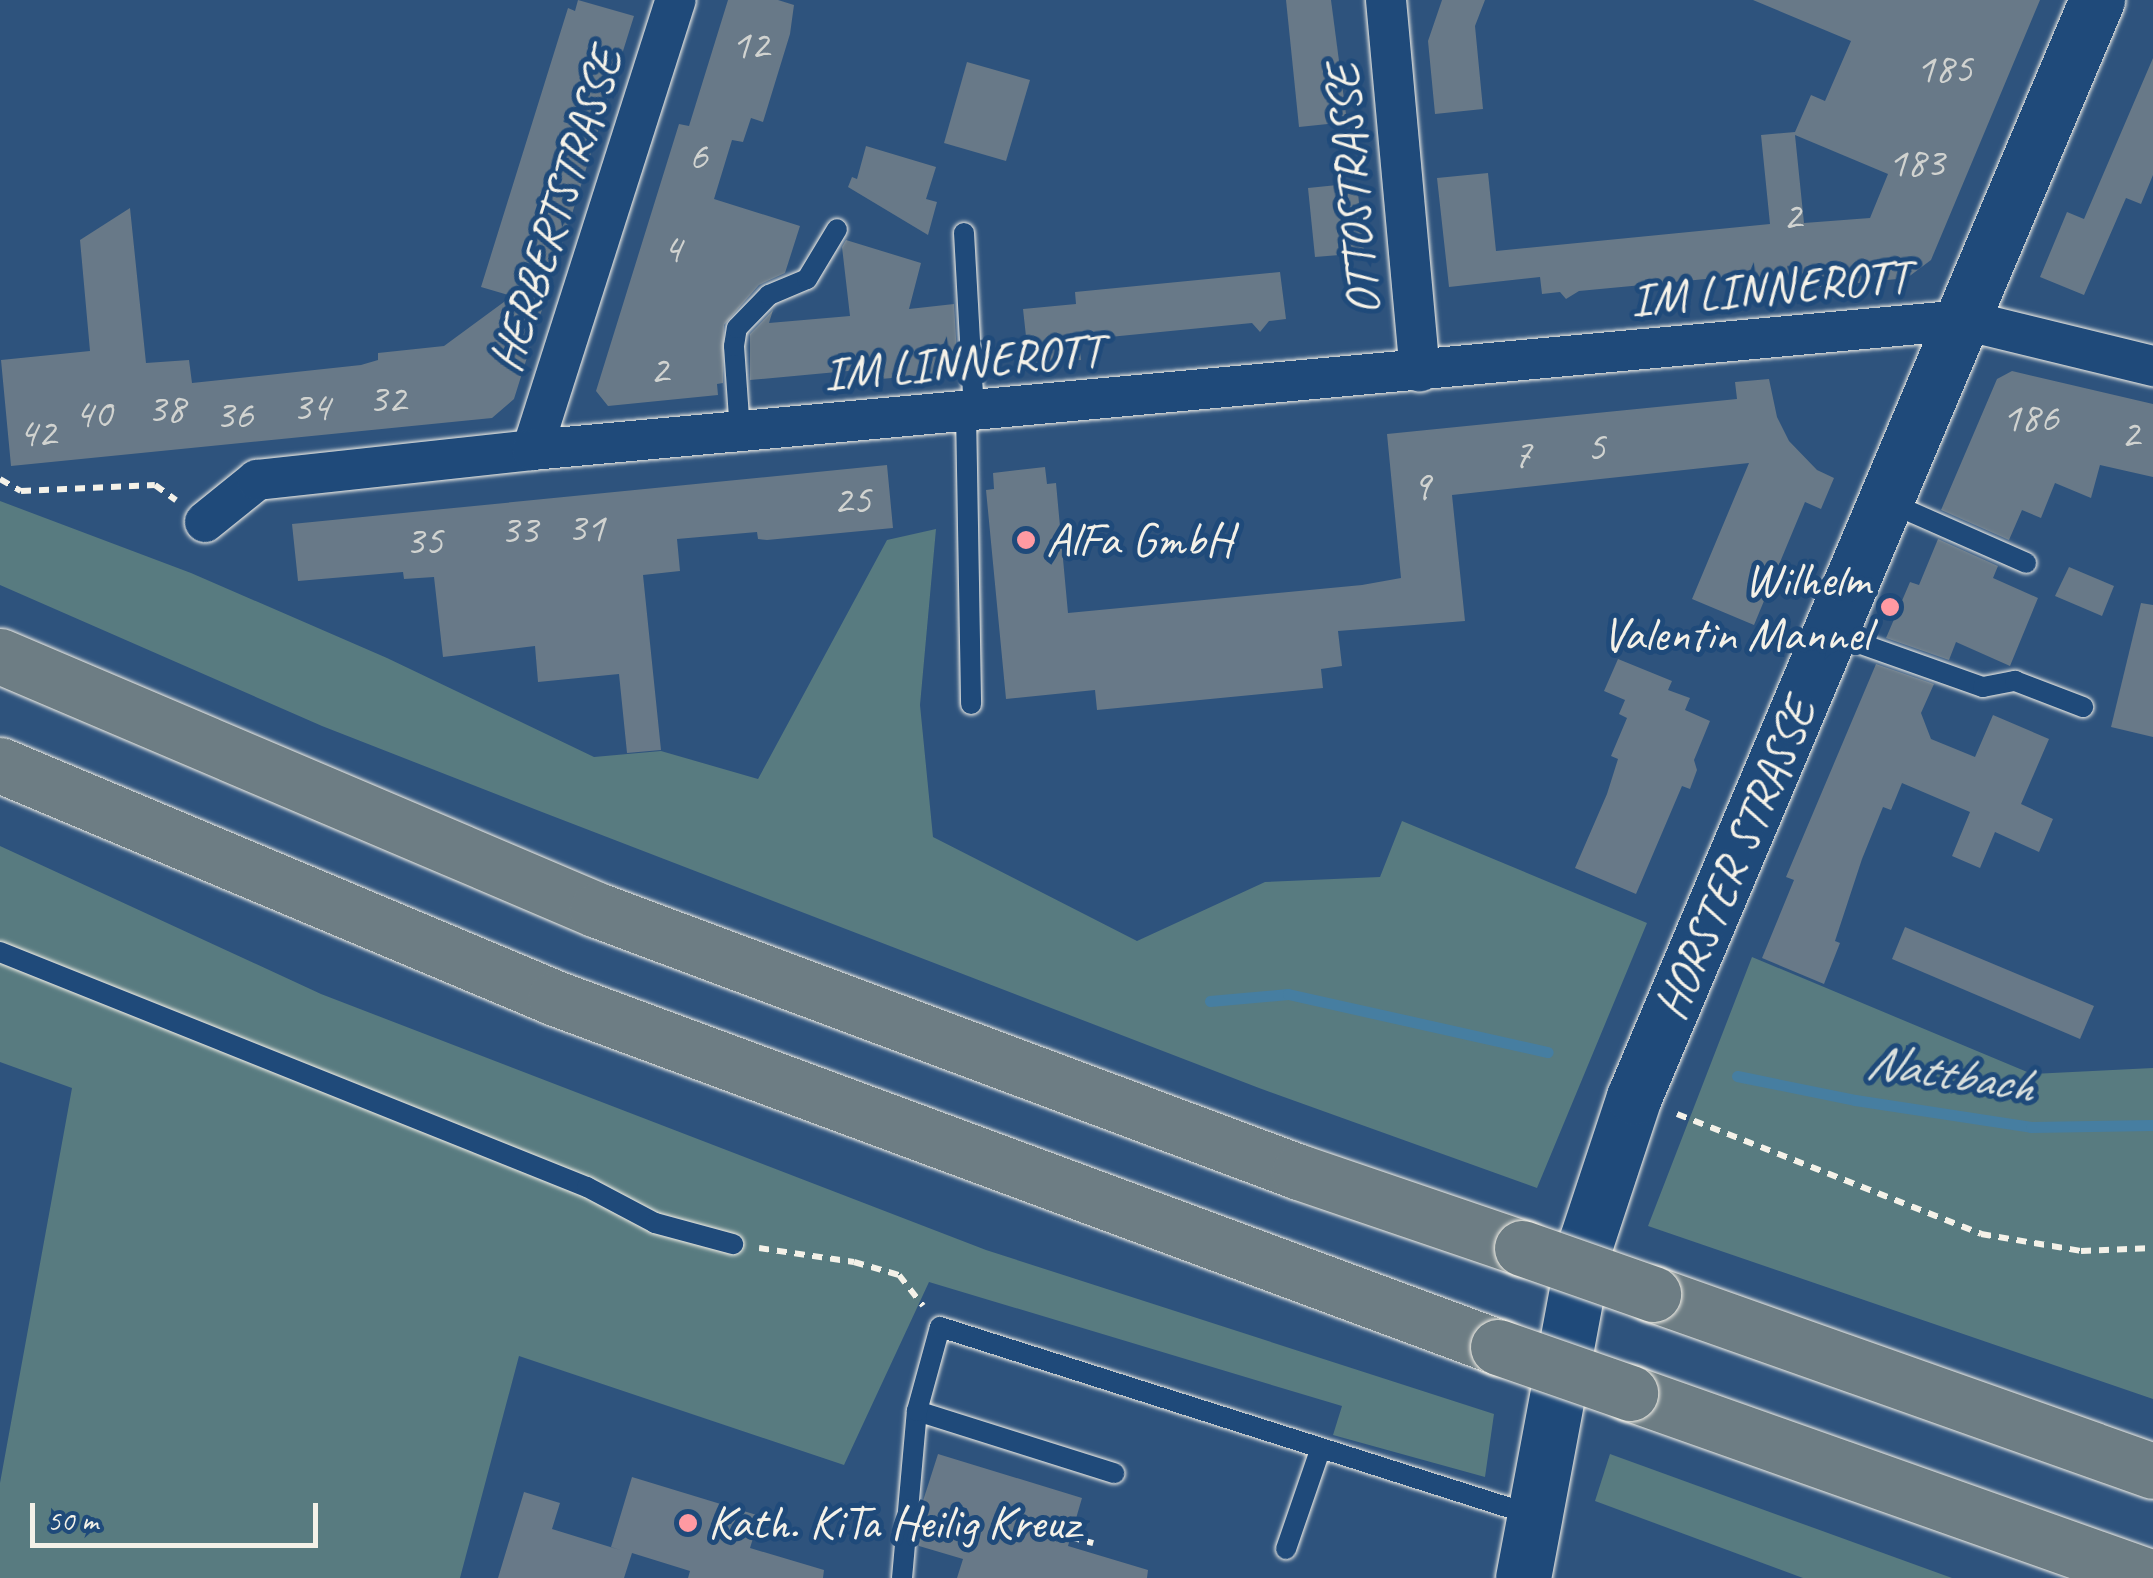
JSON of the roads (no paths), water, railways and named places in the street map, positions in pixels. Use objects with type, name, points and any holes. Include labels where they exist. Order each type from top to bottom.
[{"type":"highway","points":[[0,656],[596,910],[1300,1172],[2153,1471]]},
{"type":"highway","points":[[0,765],[555,998],[1498,1347],[2153,1578]]},
{"type":"main road","name":"HORSTER STRASSE","points":[[1523,1578],[1586,1242],[1634,1097],[2097,0]]},
{"type":"street","name":"HERBERTSTRASSE","points":[[532,450],[676,0]]},
{"type":"street","name":"OTTOSTRASSE","points":[[1384,1],[1420,371]]},
{"type":"street","name":"IM LINNEROTT","points":[[205,522],[257,480],[532,450],[1964,320],[2153,366]]},
{"type":"lane","points":[[740,432],[734,346],[737,328],[769,295],[807,280],[837,230]]},
{"type":"lane","points":[[964,233],[970,412],[971,704]]},
{"type":"lane","points":[[1886,502],[2026,564]]},
{"type":"lane","points":[[1831,634],[1983,686],[2014,681],[2083,707]]},
{"type":"lane","points":[[0,952],[588,1187],[655,1223],[733,1244]]},
{"type":"lane","points":[[902,1578],[917,1411],[940,1327],[1534,1516]]},
{"type":"lane","points":[[917,1411],[1114,1473]]},
{"type":"lane","points":[[1286,1549],[1320,1450]]},
{"type":"waterway","name":"Nattbach","points":[[1210,1001],[1288,994],[1548,1052]]},
{"type":"waterway","name":"Nattbach","points":[[1737,1076],[1855,1100],[2031,1127],[2153,1125]]},
{"type":"place","name":"AlFa GmbH","points":[[1026,540]]},
{"type":"place","name":"Wilhelm Valentin Mannel","points":[[1890,607]]},
{"type":"place","name":"Kath. KiTa Heilig Kreuz","points":[[688,1523]]}]
